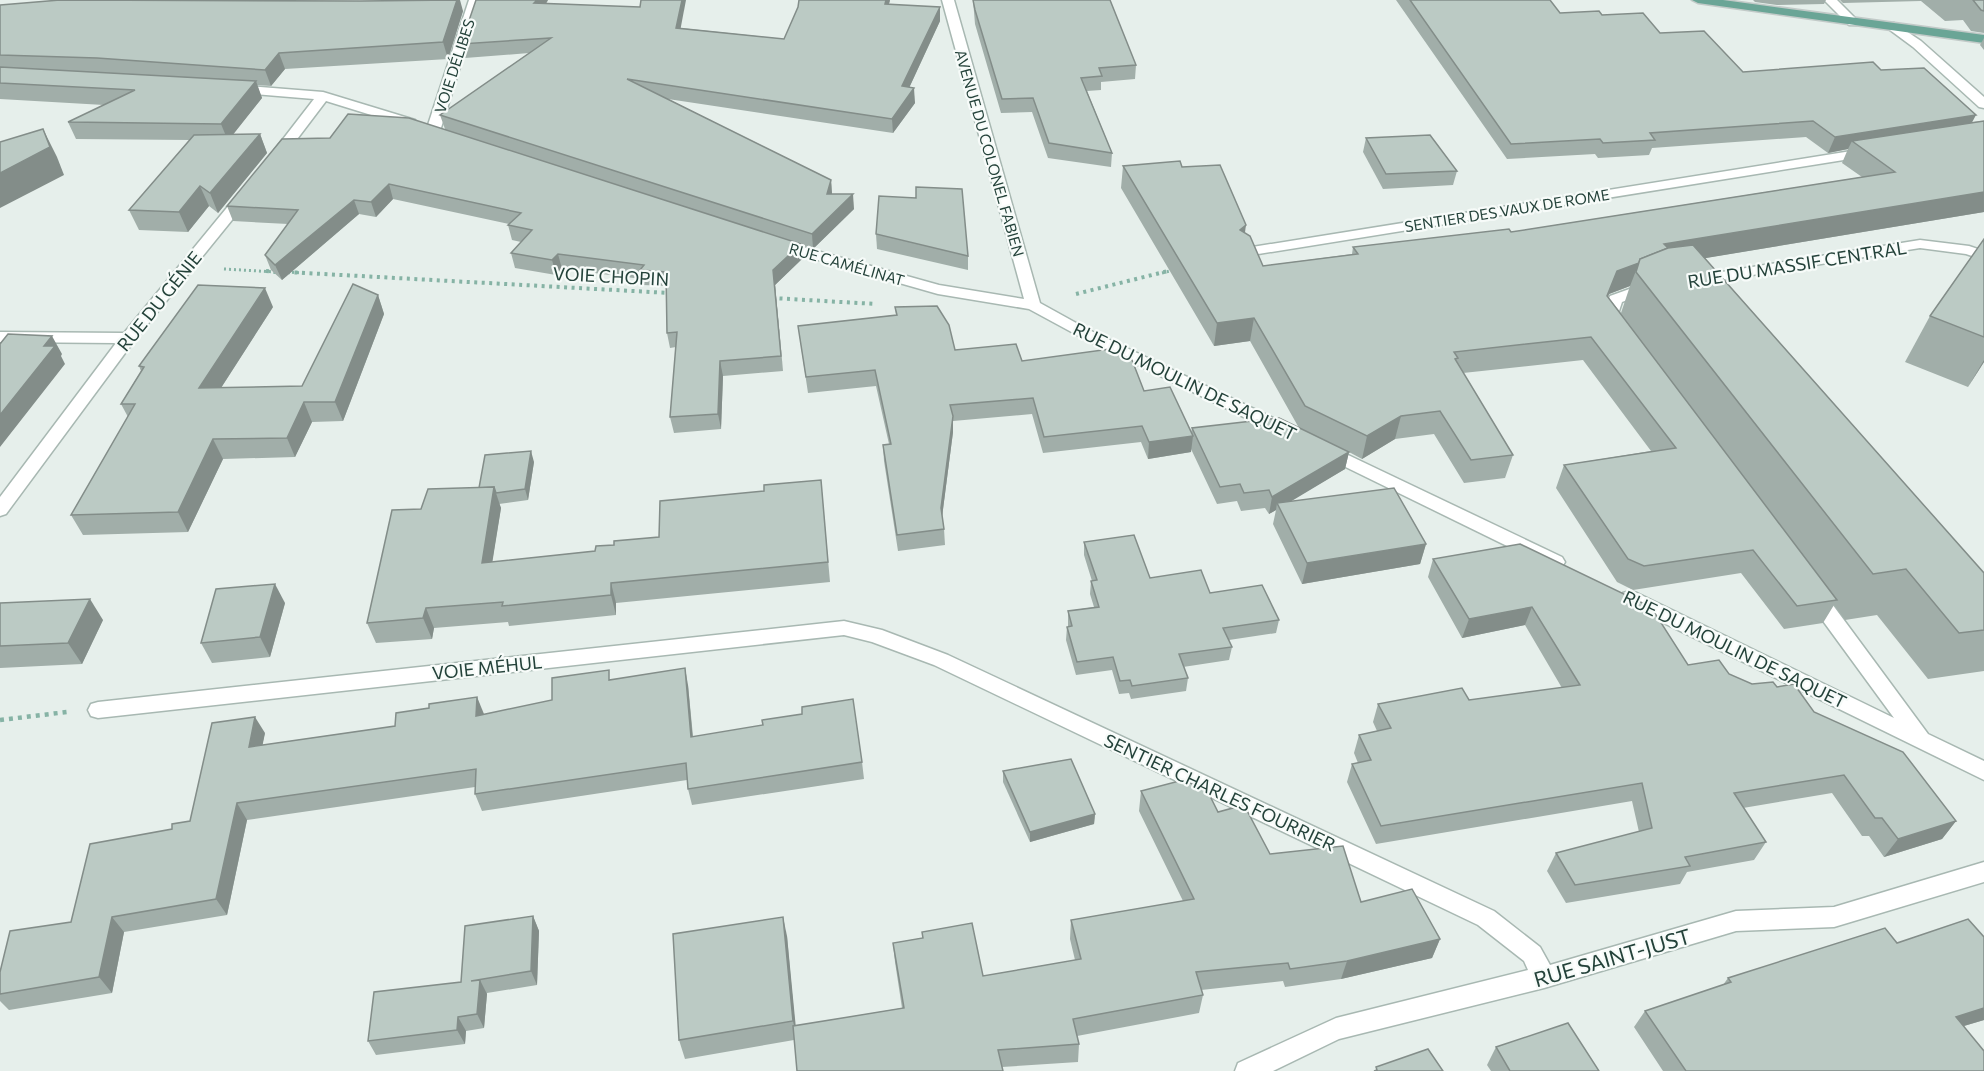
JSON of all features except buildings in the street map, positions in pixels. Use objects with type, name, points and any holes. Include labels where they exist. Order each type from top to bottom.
[{"type":"main road","points":[[1698,0],[1984,39]]},
{"type":"street","name":"VOIE DÉLIBES","points":[[323,96],[439,133],[475,0]]},
{"type":"street","name":"AVENUE DU COLONEL FABIEN","points":[[948,0],[1033,305]]},
{"type":"street","points":[[1830,0],[1853,22]]},
{"type":"street","points":[[1894,27],[1917,44],[1984,104]]},
{"type":"street","points":[[222,88],[323,96]]},
{"type":"street","points":[[269,166],[323,96]]},
{"type":"street","name":"SENTIER DES VAUX DE ROME","points":[[1246,252],[1879,151]]},
{"type":"street","name":"RUE DU GÉNIE","points":[[0,510],[128,338],[254,184]]},
{"type":"street","name":"RUE CAMÉLINAT","points":[[768,241],[938,289],[1033,305]]},
{"type":"street","name":"RUE DU MASSIF CENTRAL","points":[[1623,336],[1609,317],[1615,299],[1647,287],[1920,244],[1969,250],[1984,256]]},
{"type":"street","name":"RUE DU MOULIN DE SAQUET","points":[[1033,305],[1082,332],[1577,572]]},
{"type":"street","points":[[0,337],[128,338]]},
{"type":"street","points":[[1805,581],[1922,740]]},
{"type":"street","name":"RUE DU MOULIN DE SAQUET","points":[[1610,588],[1984,771]]},
{"type":"street","name":"VOIE MÉHUL","points":[[98,710],[844,628],[875,635]]},
{"type":"street","name":"SENTIER CHARLES FOURRIER","points":[[875,635],[941,660],[1486,918],[1532,954],[1544,977]]},
{"type":"street","name":"RUE SAINT-JUST","points":[[1247,1071],[1336,1029],[1544,977],[1736,921],[1834,917],[1984,872]]},
{"type":"path","name":"VOIE CHOPIN","points":[[187,267],[675,293]]},
{"type":"path","points":[[1033,305],[1179,268]]},
{"type":"path","points":[[770,298],[878,304]]},
{"type":"path","points":[[0,720],[74,711]]}]
